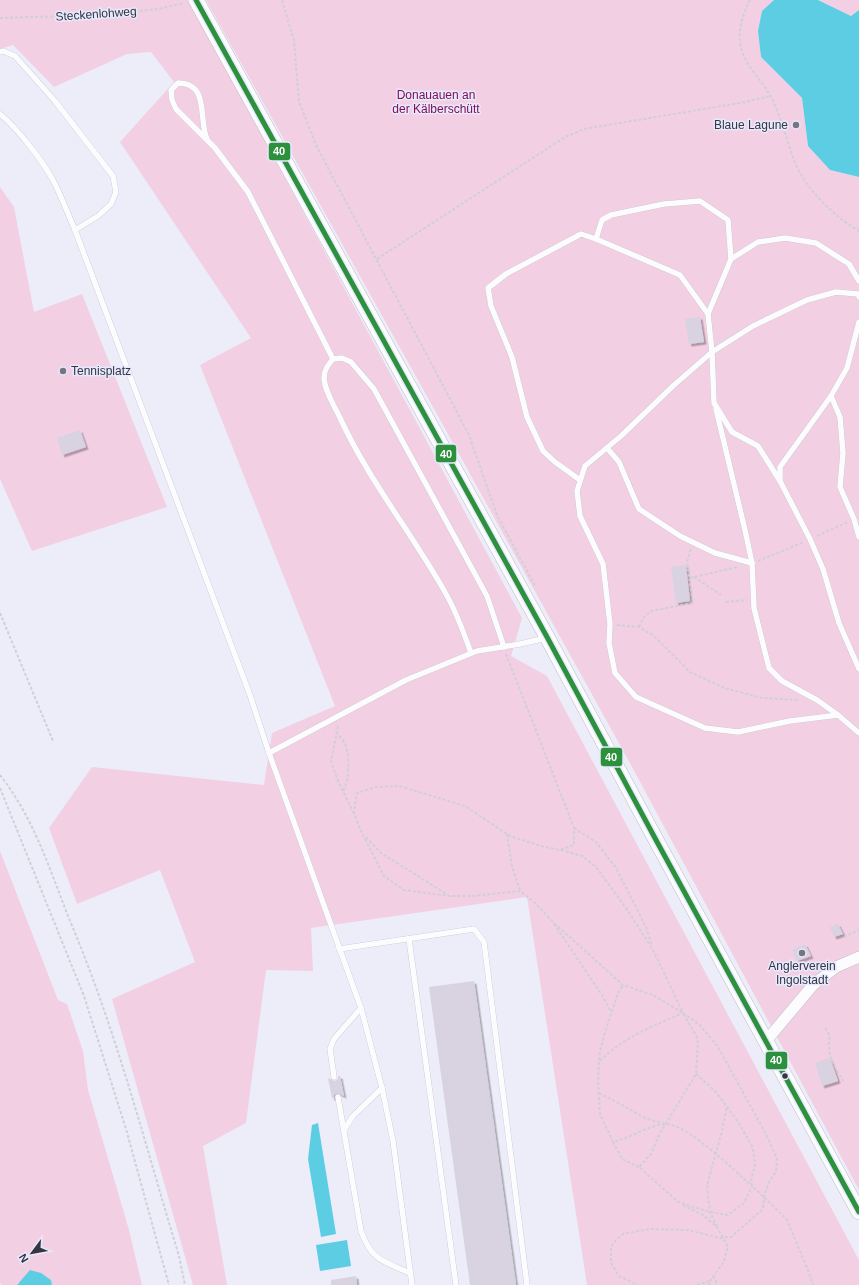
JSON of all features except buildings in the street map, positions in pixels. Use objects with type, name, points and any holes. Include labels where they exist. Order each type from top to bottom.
[{"type":"street","points":[[191,1],[547,637],[859,1212]]},
{"type":"street","points":[[766,1041],[813,985],[836,967],[859,957]]},
{"type":"lane","points":[[0,52],[3,51],[15,56],[55,101],[113,176],[116,192],[111,204],[98,216],[75,230]]},
{"type":"lane","points":[[206,139],[201,113],[202,103],[196,89],[186,83],[178,83],[171,90],[172,100],[176,109],[206,139],[215,148],[248,192],[333,359]]},
{"type":"lane","points":[[0,114],[30,146],[53,180],[75,230],[247,688],[361,1008],[382,1088],[393,1141],[412,1285]]},
{"type":"lane","points":[[596,239],[602,220],[611,215],[664,204],[700,201],[728,220],[731,259],[708,314],[712,352],[714,403],[752,563],[754,608],[769,668],[782,681],[817,700],[859,733]]},
{"type":"lane","points":[[580,480],[555,462],[543,451],[527,417],[512,357],[491,306],[488,288],[506,274],[581,234],[680,275],[708,314]]},
{"type":"lane","points":[[731,259],[758,242],[785,238],[816,243],[849,264],[859,281]]},
{"type":"lane","points":[[838,715],[790,721],[738,732],[705,728],[636,697],[615,673],[609,643],[610,624],[603,564],[580,516],[577,492],[585,466],[621,436],[672,386],[712,352],[753,326],[807,300],[836,292],[858,294],[859,297]]},
{"type":"lane","points":[[780,481],[780,467],[831,396],[847,368],[859,322]]},
{"type":"lane","points":[[472,653],[447,595],[382,493],[347,432],[327,389],[324,378],[326,367],[333,359],[342,358],[351,362],[374,390],[487,596],[504,647]]},
{"type":"lane","points":[[831,396],[840,417],[843,453],[840,487],[854,519],[859,537]]},
{"type":"lane","points":[[714,403],[732,432],[758,446],[780,481],[810,539],[823,569],[839,623],[859,669]]},
{"type":"lane","points":[[607,448],[620,462],[639,509],[680,536],[694,543],[715,553],[752,563]]},
{"type":"lane","points":[[269,753],[406,680],[477,651],[520,644],[547,637]]},
{"type":"lane","points":[[339,949],[474,929],[484,942],[527,1285]]},
{"type":"lane","points":[[409,939],[456,1285]]},
{"type":"lane","points":[[334,1077],[330,1050],[334,1039],[361,1008]]},
{"type":"lane","points":[[344,1130],[353,1116],[382,1088]]},
{"type":"lane","points":[[338,1097],[361,1231],[366,1245],[378,1259],[410,1273]]},
{"type":"path","points":[[282,0],[294,41],[299,102],[317,147],[469,435],[497,515],[537,591]]},
{"type":"path","points":[[750,0],[744,12],[740,28],[741,47],[752,70],[771,96],[797,166],[810,188],[827,207],[859,231]]},
{"type":"path","name":"Steckenlohweg","points":[[0,18],[100,15],[158,9],[191,1]]},
{"type":"path","points":[[376,260],[565,137],[584,129],[740,103],[771,96]]},
{"type":"path","points":[[690,578],[752,563],[854,519]]},
{"type":"path","points":[[639,628],[643,618],[651,611],[692,603],[687,562],[689,553],[694,543]]},
{"type":"path","points":[[694,577],[721,595]]},
{"type":"path","points":[[726,602],[754,600]]},
{"type":"path","points":[[0,613],[53,741]]},
{"type":"path","points":[[610,624],[639,628],[654,636],[690,672],[724,688],[762,698],[817,700]]},
{"type":"path","points":[[504,647],[574,828],[574,845],[560,850]]},
{"type":"path","points":[[343,714],[336,732],[331,762],[360,829],[384,876],[404,890],[449,896],[473,896],[520,891]]},
{"type":"path","points":[[336,732],[345,742],[349,759],[346,787],[343,791]]},
{"type":"path","points":[[0,775],[12,790],[30,821],[46,855],[94,981],[179,1256],[185,1285]]},
{"type":"path","points":[[354,813],[357,793],[376,787],[399,786],[465,806],[507,834],[541,846],[582,856],[596,867],[626,908],[653,950],[683,1014],[698,1039],[696,1074],[659,1135],[651,1154],[639,1167]]},
{"type":"path","points":[[0,788],[84,996],[126,1128],[169,1285]]},
{"type":"path","points":[[574,828],[596,842],[616,868],[646,927],[653,950]]},
{"type":"path","points":[[360,829],[367,839],[381,853],[449,896]]},
{"type":"path","points":[[507,834],[512,866],[520,891],[535,903],[552,921],[623,985],[654,995],[699,1024],[718,1047],[767,1136],[777,1160],[776,1172],[769,1182],[764,1196],[763,1209],[731,1237],[720,1238],[688,1230],[650,1229],[623,1234],[616,1240],[611,1247],[611,1263],[619,1276],[638,1285]]},
{"type":"path","points":[[552,921],[602,996],[611,1013]]},
{"type":"path","points":[[844,938],[859,930]]},
{"type":"path","points":[[623,985],[618,993],[611,1013],[600,1051],[600,1114],[622,1159],[639,1167],[678,1202],[703,1215],[717,1227]]},
{"type":"path","points":[[599,1062],[627,1039],[659,1023],[683,1014]]},
{"type":"path","points":[[825,1028],[829,1032],[831,1038],[829,1049],[833,1061],[844,1082]]},
{"type":"path","points":[[678,1202],[710,1212],[728,1214],[744,1203],[752,1186],[751,1180],[755,1165],[753,1148],[739,1123],[716,1092],[696,1074]]},
{"type":"path","points":[[599,1093],[626,1106],[645,1118],[680,1128],[704,1145],[764,1196],[787,1220],[813,1285]]},
{"type":"path","points":[[709,1285],[713,1276],[723,1263],[728,1247],[710,1212],[707,1185],[727,1106]]},
{"type":"path","points":[[613,1142],[626,1139],[648,1128],[666,1124]]},
{"type":"path","points":[[713,1276],[718,1285]]},
{"type":"path","points":[[697,1285],[710,1281]]},
{"type":"green space","points":[[0,0],[189,0],[522,618],[511,656],[547,676],[859,1260],[859,1285],[587,1285],[527,897],[311,928],[313,971],[266,970],[246,1123],[203,1146],[227,1285],[193,1285],[112,999],[195,962],[160,870],[77,904],[49,828],[92,767],[264,785],[272,733],[335,706],[200,365],[251,338],[120,142],[174,82],[151,52],[127,54],[54,87],[13,45],[0,49]]},
{"type":"green space","name":"Donauauen an der Kälberschütt","points":[[206,0],[774,0],[762,12],[758,31],[761,57],[802,98],[808,146],[830,170],[859,177],[859,1190],[631,765]]},
{"type":"green space","points":[[818,0],[859,0],[859,10],[851,16]]},
{"type":"green space","points":[[0,187],[14,207],[34,312],[82,294],[167,507],[32,551],[0,479]]},
{"type":"green space","points":[[0,851],[58,1000],[67,1004],[83,1051],[88,1090],[129,1230],[142,1285],[52,1285],[51,1280],[41,1273],[18,1283],[17,1285],[2,1285],[0,1283]]},
{"type":"water","points":[[774,0],[818,0],[851,16],[859,10],[859,177],[830,170],[808,146],[802,98],[761,57],[758,31],[762,11]]},
{"type":"water","points":[[318,1123],[336,1234],[321,1237],[308,1159],[312,1125]]},
{"type":"water","points":[[347,1240],[351,1266],[320,1271],[316,1245]]},
{"type":"water","points":[[30,1270],[41,1273],[51,1280],[52,1285],[17,1285]]},
{"type":"transit line","name":"40","points":[[196,0],[547,637],[859,1212]]},
{"type":"place","name":"Blaue Lagune","points":[[796,125]]},
{"type":"place","name":"Tennisplatz","points":[[63,371]]},
{"type":"place","name":"Anglerverein Ingolstadt","points":[[802,953]]}]
